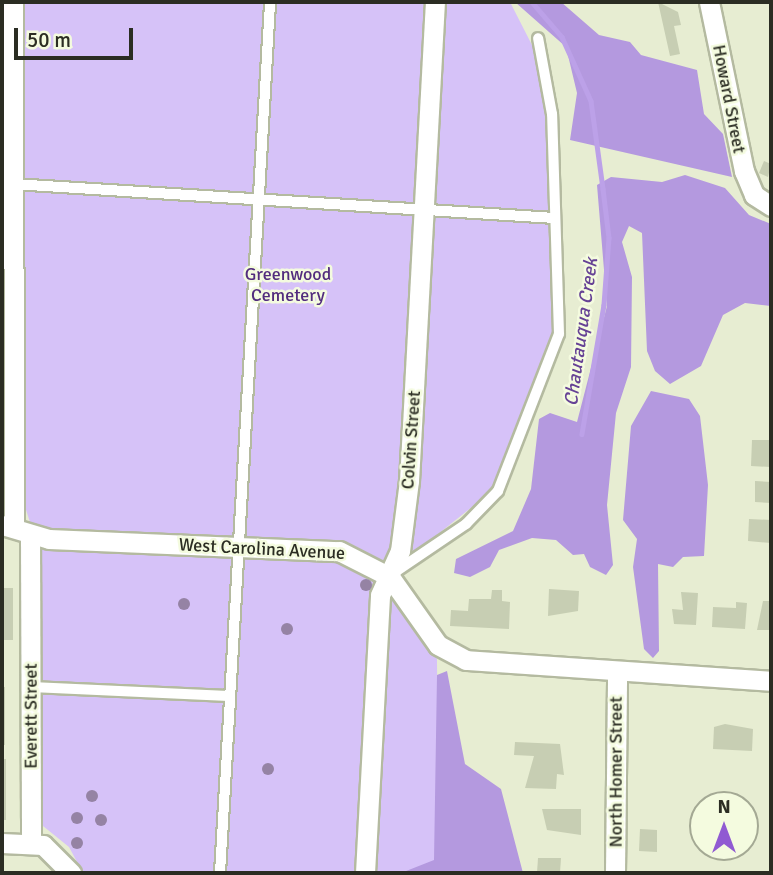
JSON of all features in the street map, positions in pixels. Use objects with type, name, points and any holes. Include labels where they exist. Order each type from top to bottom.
[{"type":"street","name":"Everett Street","points":[[13,2],[15,530],[31,687],[31,843]]},
{"type":"street","name":"Colvin Street","points":[[365,873],[380,595],[390,577],[409,481],[435,2]]},
{"type":"street","name":"Howard Street","points":[[709,2],[735,141],[754,195],[771,206]]},
{"type":"street","name":"West Carolina Avenue","points":[[15,530],[339,551],[390,577],[452,654],[492,666],[771,681]]},
{"type":"street","name":"North Homer Street","points":[[615,873],[617,672]]},
{"type":"street","points":[[2,843],[31,843],[54,850],[71,873]]},
{"type":"lane","points":[[220,873],[270,2]]},
{"type":"lane","points":[[390,577],[484,509],[506,475],[559,334],[552,114],[538,38]]},
{"type":"lane","points":[[12,184],[555,218]]},
{"type":"lane","points":[[31,687],[229,696]]},
{"type":"green space","name":"Greenwood Cemetery","points":[[22,2],[510,2],[533,47],[547,106],[554,331],[492,491],[418,550],[389,591],[437,659],[438,829],[434,861],[424,867],[401,873],[83,873],[69,847],[43,826],[40,554],[22,497]]},
{"type":"shaded area","points":[[515,2],[561,2],[599,35],[630,42],[641,55],[697,70],[704,114],[723,134],[732,177],[570,140],[577,93],[566,47]]},
{"type":"shaded area","points":[[685,175],[725,188],[749,215],[771,224],[771,306],[745,303],[723,315],[701,366],[670,384],[655,371],[647,351],[642,233],[629,226],[622,242],[632,277],[631,367],[616,413],[607,505],[613,565],[606,575],[590,567],[584,554],[573,555],[556,540],[532,538],[499,550],[490,567],[470,577],[454,573],[456,559],[513,531],[531,489],[539,419],[550,413],[577,422],[607,306],[597,185],[611,177],[662,182]]},
{"type":"shaded area","points":[[651,391],[689,399],[700,416],[708,485],[704,556],[683,557],[673,567],[658,564],[659,651],[653,658],[644,649],[633,567],[637,539],[623,520],[631,426]]},
{"type":"shaded area","points":[[447,671],[465,764],[501,789],[523,873],[401,873],[434,860],[437,675]]},
{"type":"building","points":[[658,2],[678,12],[681,25],[674,26],[680,54],[670,56]]},
{"type":"building","points":[[764,161],[771,164],[768,177],[759,173]]},
{"type":"building","points":[[752,440],[771,440],[771,467],[751,466]]},
{"type":"building","points":[[755,481],[771,482],[771,503],[755,502]]},
{"type":"building","points":[[749,519],[771,520],[771,543],[748,541]]},
{"type":"building","points":[[2,588],[13,588],[13,640],[2,640]]},
{"type":"building","points":[[549,589],[579,591],[578,611],[548,616]]},
{"type":"building","points":[[492,590],[502,590],[502,601],[510,602],[509,629],[450,626],[451,610],[468,611],[469,599],[491,599]]},
{"type":"building","points":[[681,592],[698,593],[696,625],[674,624],[672,609],[683,610]]},
{"type":"building","points":[[763,601],[771,601],[771,630],[757,630]]},
{"type":"building","points":[[736,602],[747,603],[745,629],[712,627],[713,607],[736,608]]},
{"type":"building","points":[[2,687],[5,687],[5,745],[2,745]]},
{"type":"building","points":[[725,724],[753,729],[752,751],[713,749],[714,727]]},
{"type":"building","points":[[515,742],[560,744],[564,775],[557,774],[556,789],[525,788],[534,756],[514,755]]},
{"type":"building","points":[[2,759],[6,759],[6,820],[2,820]]},
{"type":"building","points":[[542,809],[581,809],[581,835],[547,830]]},
{"type":"building","points":[[640,829],[657,830],[657,852],[639,851]]},
{"type":"building","points":[[538,858],[561,858],[560,873],[537,873]]},
{"type":"waterway","name":"Chautauqua Creek","points":[[532,2],[562,37],[591,101],[609,238],[604,305],[582,434]]}]
